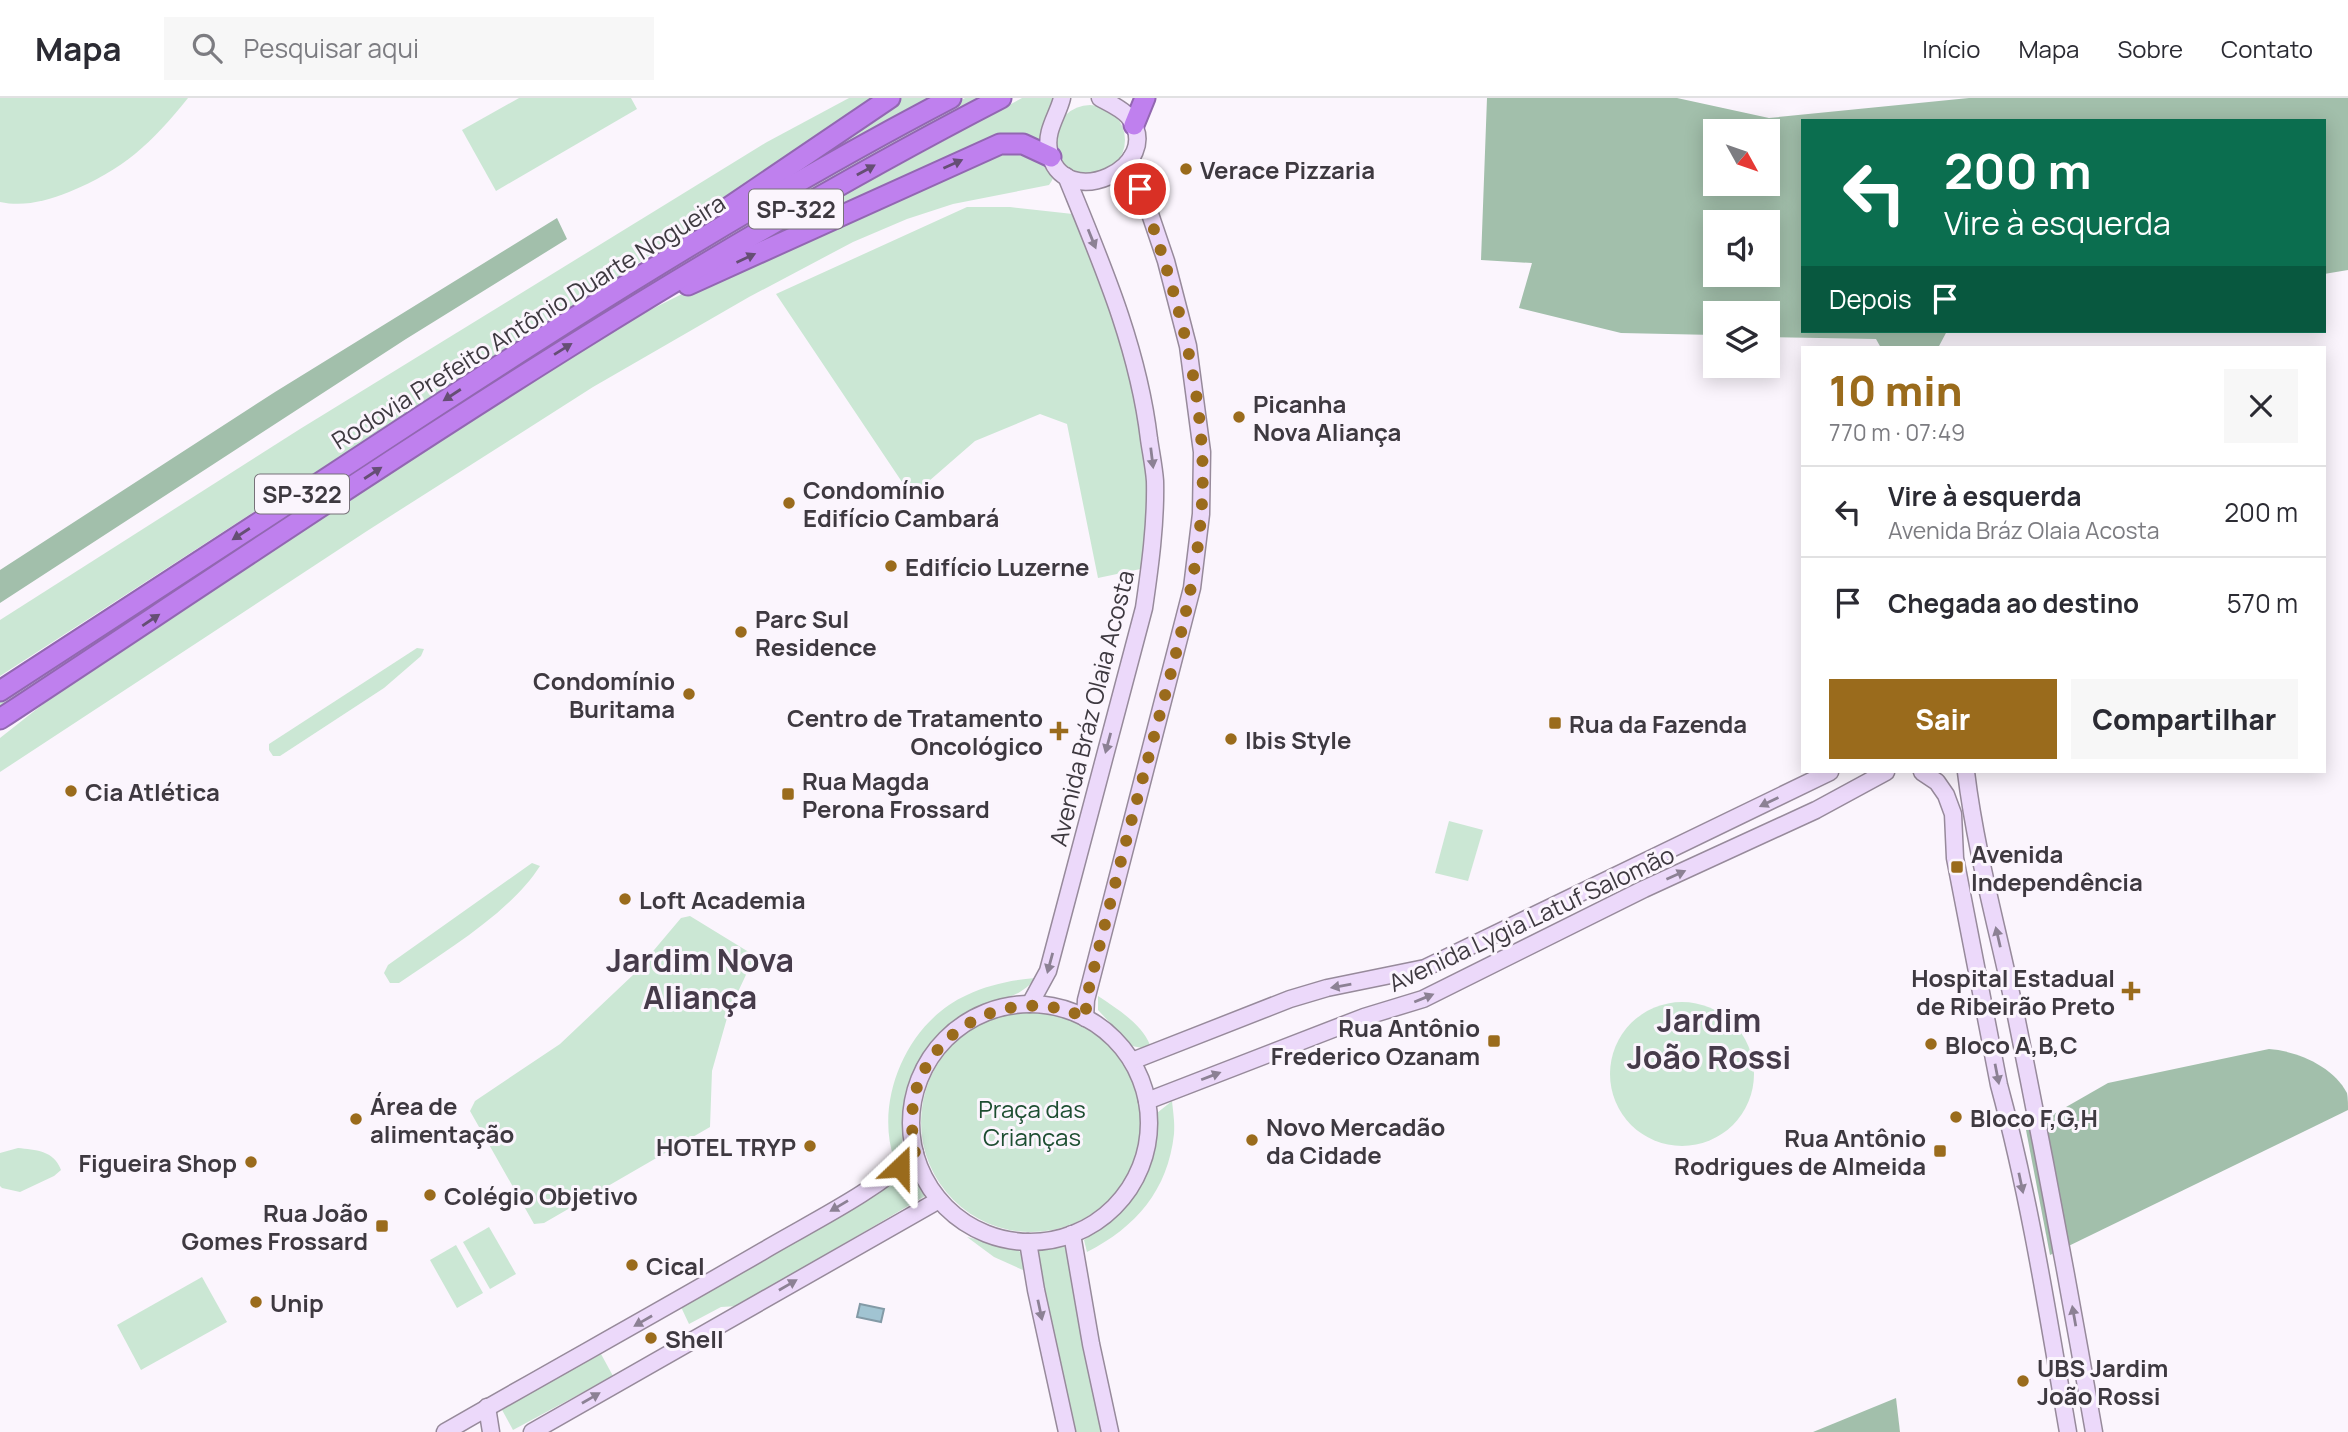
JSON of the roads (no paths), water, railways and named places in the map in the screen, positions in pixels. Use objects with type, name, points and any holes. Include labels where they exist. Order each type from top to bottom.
[{"type":"highway","points":[[587,309],[676,243],[890,98]]},
{"type":"highway","name":"Rodovia Prefeito Antônio Duarte Nogueira","points":[[0,691],[677,252],[951,98]]},
{"type":"highway","name":"Rodovia Prefeito Antônio Duarte Nogueira","points":[[0,719],[463,413],[596,329],[797,208],[1001,98]]},
{"type":"highway","points":[[1134,125],[1145,98]]},
{"type":"highway","points":[[596,329],[752,255],[1000,144],[1023,144],[1051,157]]},
{"type":"highway","points":[[0,683],[74,642]]},
{"type":"highway","points":[[0,734],[94,657]]},
{"type":"main road","points":[[1051,157],[1048,138],[1062,98]]},
{"type":"main road","points":[[1086,1018],[1089,989],[1192,588],[1201,514],[1202,452],[1188,346],[1166,261],[1131,158],[1135,142],[1134,125],[1122,110],[1100,98]]},
{"type":"main road","name":"Avenida Bráz Olaia Acosta","points":[[1030,1004],[1048,971],[1144,608],[1150,567],[1155,481],[1145,405],[1129,340],[1113,291],[1066,176],[1051,157]]},
{"type":"main road","points":[[1066,176],[1084,182],[1098,181],[1110,177],[1131,158]]},
{"type":"main road","name":"Avenida Lygia Latuf Salomão","points":[[1132,1061],[1290,999],[1328,988],[1424,968],[1828,773]]},
{"type":"main road","name":"Avenida Lygia Latuf Salomão","points":[[1147,1101],[1364,1017],[1416,1002],[1644,889],[1825,806],[1884,773]]},
{"type":"main road","points":[[1924,773],[1937,782],[1946,795],[1953,814],[1955,858],[1999,1085],[2045,1299],[2068,1432]]},
{"type":"main road","points":[[1966,773],[1976,836],[2020,1038],[2070,1291],[2094,1432]]},
{"type":"main road","points":[[1585,890],[1586,903],[1592,916]]},
{"type":"main road","points":[[1030,1004],[1062,1009],[1086,1018],[1104,1029],[1132,1061],[1147,1101],[1149,1125],[1139,1170],[1128,1191],[1113,1209],[1094,1223],[1059,1239],[1028,1242],[1002,1239],[978,1231],[957,1218],[939,1200],[924,1178],[915,1153],[911,1130],[912,1108],[927,1065],[946,1040],[970,1021],[991,1012],[1030,1004]]},
{"type":"main road","points":[[448,1432],[487,1407],[588,1353],[791,1235],[886,1178],[915,1153]]},
{"type":"main road","points":[[532,1432],[939,1200]]},
{"type":"main road","points":[[1072,1234],[1110,1432]]},
{"type":"main road","points":[[1028,1242],[1038,1302],[1067,1432]]},
{"type":"main road","points":[[487,1407],[491,1432]]},
{"type":"water","points":[[860,1304],[884,1309],[881,1322],[857,1317]]},
{"type":"place","name":"Verace Pizzaria","points":[[1186,169]]},
{"type":"place","name":"Picanha Nova Aliança","points":[[1239,417]]},
{"type":"place","name":"Condomínio Edifício Cambará","points":[[789,503]]},
{"type":"place","name":"Edifício Luzerne","points":[[891,566]]},
{"type":"place","name":"Parc Sul Residence","points":[[741,632]]},
{"type":"place","name":"Condomínio Buritama","points":[[689,694]]},
{"type":"place","name":"Rua da Fazenda","points":[[1555,723]]},
{"type":"place","name":"Centro de Tratamento Oncológico","points":[[1059,731]]},
{"type":"place","name":"Ibis Style","points":[[1231,739]]},
{"type":"place","name":"Cia Atlética","points":[[71,791]]},
{"type":"place","name":"Rua Magda Perona Frossard","points":[[788,794]]},
{"type":"place","name":"Avenida Independência","points":[[1957,867]]},
{"type":"place","name":"Loft Academia","points":[[625,899]]},
{"type":"place","name":"Hospital Estadual de Ribeirão Preto","points":[[2131,991]]},
{"type":"place","name":"Rua Antônio Frederico Ozanam","points":[[1494,1041]]},
{"type":"place","name":"Bloco A,B,C","points":[[1931,1044]]},
{"type":"place","name":"Bloco F,G,H","points":[[1956,1117]]},
{"type":"place","name":"Área de alimentação","points":[[356,1119]]},
{"type":"place","name":"Novo Mercadão da Cidade","points":[[1252,1140]]},
{"type":"place","name":"HOTEL TRYP","points":[[810,1146]]},
{"type":"place","name":"Rua Antônio Rodrigues de Almeida","points":[[1940,1151]]},
{"type":"place","name":"Figueira Shop","points":[[251,1162]]},
{"type":"place","name":"Colégio Objetivo","points":[[430,1195]]},
{"type":"place","name":"Rua João Gomes Frossard","points":[[382,1226]]},
{"type":"place","name":"Cical","points":[[632,1265]]},
{"type":"place","name":"Unip","points":[[256,1302]]},
{"type":"place","name":"Shell","points":[[651,1338]]},
{"type":"place","name":"UBS Jardim João Rossi","points":[[2023,1381]]},
{"type":"district","name":"Jardim Nova Aliança","points":[[700,978]]},
{"type":"district","name":"Jardim João Rossi","points":[[1709,1038]]},
{"type":"park label","name":"Praça das Crianças","points":[[1032,1122]]}]
